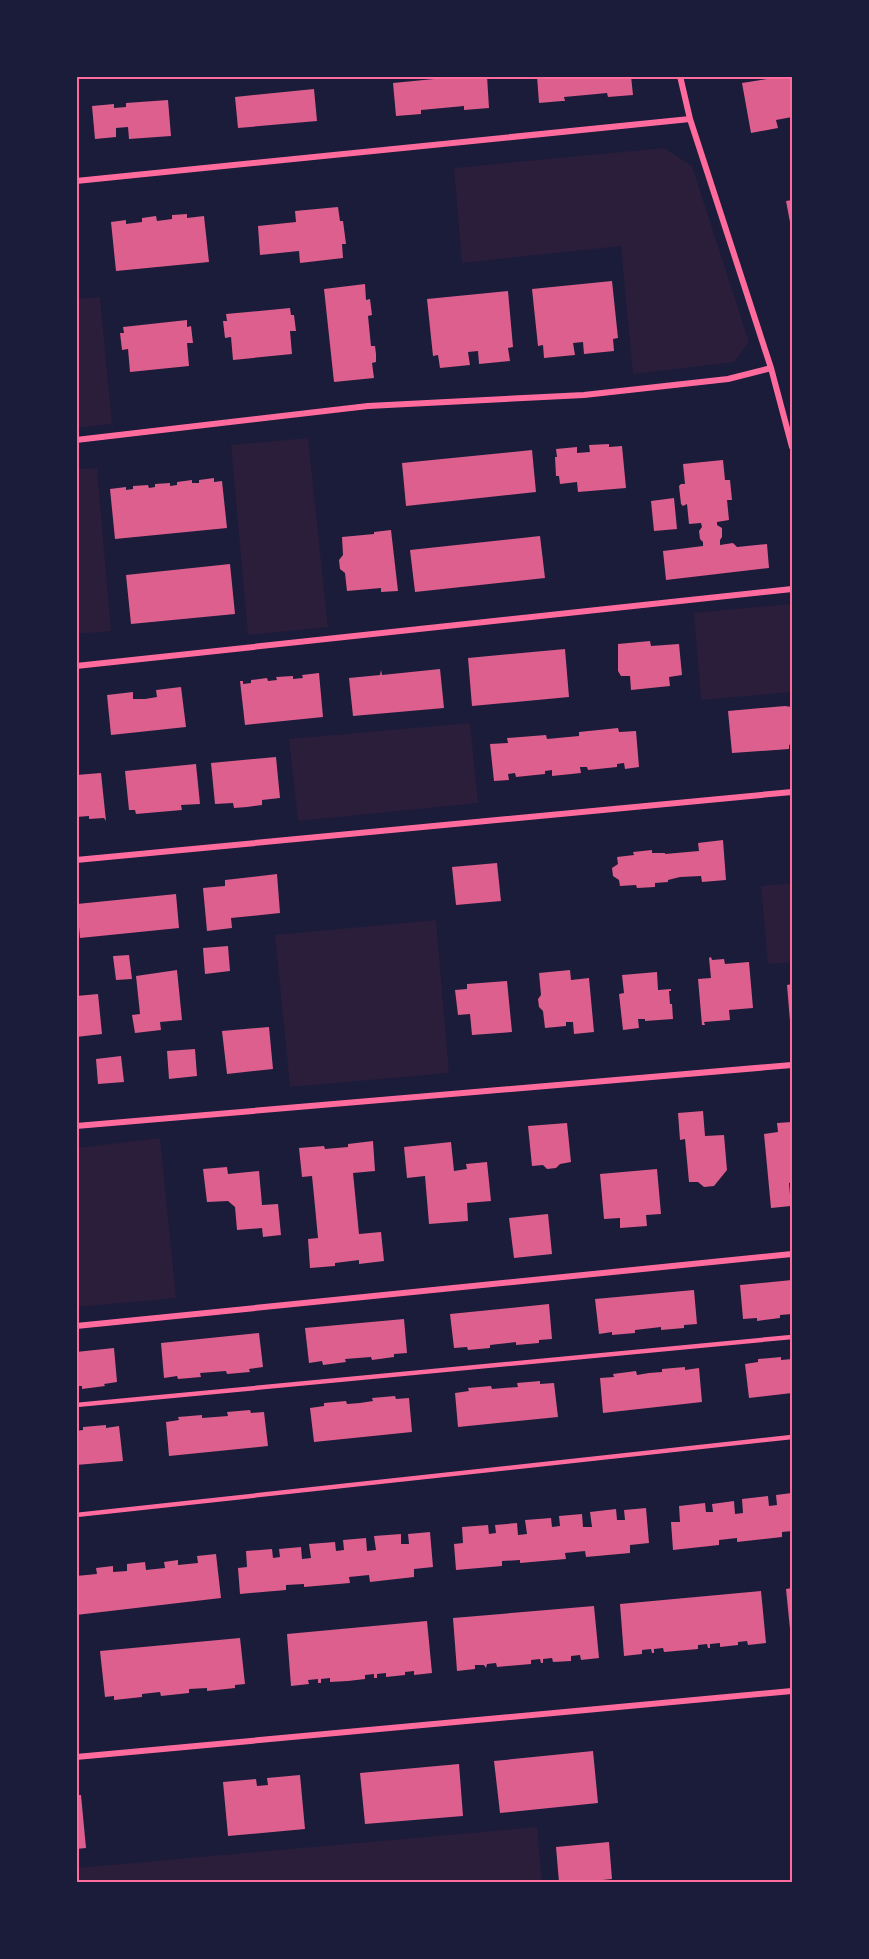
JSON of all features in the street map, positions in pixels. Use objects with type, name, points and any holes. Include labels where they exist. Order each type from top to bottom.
[{"type":"street","points":[[680,76],[690,119],[771,368],[792,447]]},
{"type":"street","points":[[76,181],[690,119]]},
{"type":"street","points":[[76,440],[368,406],[584,395],[728,379],[771,368]]},
{"type":"street","points":[[76,666],[792,589]]},
{"type":"street","points":[[76,860],[792,792]]},
{"type":"street","points":[[76,1126],[792,1065]]},
{"type":"street","points":[[76,1326],[792,1254]]},
{"type":"street","points":[[76,1757],[792,1691]]},
{"type":"lane","points":[[76,1405],[792,1337]]},
{"type":"lane","points":[[76,1515],[792,1437]]},
{"type":"shaded area","points":[[664,148],[692,166],[749,342],[734,362],[633,374],[621,246],[462,263],[454,168]]},
{"type":"shaded area","points":[[100,297],[112,424],[77,428],[77,299]]},
{"type":"shaded area","points":[[308,438],[328,627],[248,635],[231,445]]},
{"type":"shaded area","points":[[97,468],[111,631],[77,634],[77,469]]},
{"type":"shaded area","points":[[788,604],[792,607],[792,692],[701,700],[694,613]]},
{"type":"shaded area","points":[[470,723],[478,803],[298,821],[289,739]]},
{"type":"shaded area","points":[[792,883],[792,962],[768,964],[761,886]]},
{"type":"shaded area","points":[[436,920],[449,1073],[290,1087],[275,935]]},
{"type":"shaded area","points":[[160,1138],[176,1298],[77,1307],[77,1148]]},
{"type":"shaded area","points":[[537,1827],[542,1882],[77,1882],[77,1868]]},
{"type":"building","points":[[487,76],[489,108],[464,110],[464,106],[421,110],[421,114],[396,116],[393,83]]},
{"type":"building","points":[[537,76],[631,76],[633,95],[608,97],[607,93],[564,97],[565,101],[539,103]]},
{"type":"building","points":[[766,76],[792,76],[792,117],[776,120],[778,128],[751,133],[742,83],[767,79]]},
{"type":"building","points":[[314,89],[317,121],[238,128],[235,97]]},
{"type":"building","points":[[168,100],[171,136],[129,139],[128,127],[116,128],[116,137],[95,139],[92,106],[114,104],[114,108],[126,107],[126,103]]},
{"type":"building","points":[[792,200],[792,222],[790,222],[786,201]]},
{"type":"building","points":[[338,207],[340,221],[343,221],[346,244],[342,244],[343,258],[300,263],[299,251],[260,255],[258,226],[296,222],[295,211]]},
{"type":"building","points":[[187,214],[187,218],[204,216],[209,262],[116,271],[111,222],[126,220],[126,224],[142,222],[142,218],[156,216],[157,221],[172,219],[172,215]]},
{"type":"building","points":[[612,281],[618,338],[613,339],[614,351],[584,354],[583,342],[573,343],[575,355],[544,358],[543,345],[538,346],[532,289]]},
{"type":"building","points":[[365,284],[366,300],[370,299],[372,315],[368,316],[371,346],[375,346],[376,354],[376,362],[372,363],[374,378],[334,382],[324,289]]},
{"type":"building","points":[[508,291],[513,347],[508,348],[510,361],[479,364],[478,351],[468,352],[470,365],[440,368],[438,355],[433,356],[427,299]]},
{"type":"building","points":[[290,308],[291,315],[294,315],[296,331],[290,331],[292,354],[233,360],[231,337],[225,338],[223,321],[227,321],[226,314]]},
{"type":"building","points":[[187,320],[187,327],[191,326],[193,343],[187,343],[189,366],[130,372],[128,349],[122,350],[120,333],[124,333],[123,327]]},
{"type":"building","points":[[609,444],[609,447],[622,446],[626,488],[578,492],[577,482],[560,484],[559,476],[556,476],[556,449],[577,447],[577,453],[590,452],[589,445]]},
{"type":"building","points":[[532,450],[536,492],[406,506],[402,463]]},
{"type":"building","points":[[723,460],[725,480],[730,480],[732,500],[727,500],[729,520],[717,522],[717,525],[722,528],[720,545],[733,543],[737,547],[767,544],[769,568],[666,580],[663,551],[703,546],[699,531],[702,527],[701,523],[689,524],[687,504],[683,506],[681,504],[679,486],[685,484],[683,464]]},
{"type":"building","points":[[214,478],[214,482],[222,481],[227,528],[115,539],[110,489],[126,487],[126,490],[133,489],[133,486],[148,485],[149,488],[155,487],[155,484],[170,483],[170,486],[177,485],[177,482],[192,480],[192,483],[199,483],[199,480]]},
{"type":"building","points":[[674,498],[677,529],[654,531],[651,501]]},
{"type":"building","points":[[391,530],[398,591],[381,592],[381,588],[347,591],[345,573],[340,569],[339,560],[343,555],[342,537]]},
{"type":"building","points":[[540,536],[545,578],[415,592],[410,550]]},
{"type":"building","points":[[230,564],[235,614],[131,624],[126,575]]},
{"type":"building","points":[[650,641],[651,646],[679,644],[682,675],[669,677],[670,686],[631,690],[630,676],[621,676],[618,671],[618,644]]},
{"type":"building","points":[[565,649],[569,697],[472,706],[468,658]]},
{"type":"building","points":[[440,669],[444,708],[353,716],[349,678],[380,675],[381,670],[382,675]]},
{"type":"building","points":[[319,673],[323,717],[245,725],[240,681],[243,681],[243,684],[251,683],[251,680],[267,678],[268,681],[277,680],[276,677],[303,678],[302,675]]},
{"type":"building","points":[[181,687],[186,727],[111,735],[107,695],[133,692],[133,699],[145,699],[157,697],[156,690]]},
{"type":"building","points":[[792,707],[792,744],[789,745],[789,749],[732,753],[728,711]]},
{"type":"building","points":[[618,728],[619,732],[636,731],[639,767],[625,769],[624,763],[617,764],[617,767],[588,770],[587,767],[580,767],[581,773],[552,776],[552,770],[545,771],[545,774],[516,777],[515,773],[508,774],[509,780],[494,781],[490,744],[508,743],[507,738],[546,735],[547,739],[579,736],[579,732]]},
{"type":"building","points":[[276,757],[280,798],[262,800],[262,805],[247,807],[234,808],[233,803],[215,804],[211,763]]},
{"type":"building","points":[[196,764],[200,804],[181,805],[182,810],[136,814],[135,810],[129,810],[125,771]]},
{"type":"building","points":[[101,773],[106,821],[104,818],[89,819],[89,816],[76,817],[76,775]]},
{"type":"building","points":[[723,840],[726,880],[702,882],[701,876],[680,877],[668,880],[668,882],[655,883],[655,887],[637,888],[636,885],[620,886],[619,880],[613,876],[612,868],[618,864],[617,857],[652,850],[652,853],[665,854],[699,851],[698,843]]},
{"type":"building","points":[[497,863],[501,901],[456,905],[452,867]]},
{"type":"building","points":[[277,874],[280,913],[231,918],[232,928],[207,931],[203,888],[225,886],[225,880]]},
{"type":"building","points":[[176,894],[179,928],[80,938],[77,904]]},
{"type":"building","points":[[228,946],[230,971],[205,974],[203,948]]},
{"type":"building","points":[[129,955],[132,979],[116,980],[113,956]]},
{"type":"building","points":[[711,957],[712,960],[724,959],[725,964],[749,962],[753,1008],[729,1010],[730,1020],[704,1022],[705,1025],[702,1025],[698,979],[711,978],[709,958]]},
{"type":"building","points":[[177,970],[182,1020],[160,1022],[161,1030],[135,1033],[132,1015],[140,1014],[136,976]]},
{"type":"building","points":[[570,970],[571,980],[589,978],[594,1032],[574,1034],[573,1022],[566,1022],[566,1026],[545,1028],[543,1011],[539,1007],[538,999],[541,995],[539,973]]},
{"type":"building","points":[[657,972],[658,990],[671,989],[669,991],[673,1019],[645,1021],[645,1019],[638,1019],[639,1028],[623,1030],[619,994],[624,993],[622,975]]},
{"type":"building","points":[[507,981],[512,1032],[472,1035],[470,1014],[458,1015],[455,990],[467,989],[467,984]]},
{"type":"building","points":[[792,984],[792,1021],[790,1021],[787,985]]},
{"type":"building","points":[[98,994],[102,1034],[76,1037],[76,996]]},
{"type":"building","points":[[269,1027],[273,1069],[227,1074],[222,1031]]},
{"type":"building","points":[[195,1049],[197,1076],[169,1079],[167,1051]]},
{"type":"building","points":[[121,1056],[124,1082],[98,1084],[96,1059]]},
{"type":"building","points":[[703,1111],[705,1136],[724,1135],[727,1170],[714,1186],[704,1187],[698,1182],[689,1182],[685,1139],[680,1140],[678,1113]]},
{"type":"building","points":[[792,1122],[792,1182],[789,1183],[791,1206],[771,1208],[764,1134],[778,1132],[777,1123]]},
{"type":"building","points":[[567,1123],[571,1162],[547,1169],[543,1165],[532,1166],[528,1126]]},
{"type":"building","points":[[373,1141],[375,1171],[353,1173],[359,1234],[381,1232],[384,1261],[359,1264],[359,1260],[335,1263],[335,1266],[310,1268],[308,1239],[318,1238],[312,1176],[302,1177],[299,1148],[348,1147],[348,1144]]},
{"type":"building","points":[[451,1142],[454,1171],[467,1169],[466,1164],[487,1162],[491,1201],[467,1203],[468,1221],[429,1224],[425,1176],[407,1178],[404,1147]]},
{"type":"building","points":[[227,1167],[228,1174],[259,1171],[262,1205],[278,1204],[281,1235],[263,1237],[262,1228],[237,1230],[235,1207],[228,1201],[207,1202],[203,1169]]},
{"type":"building","points":[[657,1169],[661,1214],[646,1215],[647,1226],[620,1228],[620,1218],[604,1219],[600,1174]]},
{"type":"building","points":[[548,1214],[552,1254],[514,1258],[509,1218]]},
{"type":"building","points":[[792,1280],[792,1314],[757,1321],[757,1318],[743,1319],[740,1285]]},
{"type":"building","points":[[694,1290],[697,1324],[684,1325],[684,1328],[661,1330],[661,1327],[635,1330],[635,1333],[599,1334],[595,1299]]},
{"type":"building","points":[[549,1304],[552,1339],[539,1340],[539,1343],[516,1345],[516,1342],[490,1345],[490,1348],[468,1350],[467,1347],[454,1348],[450,1314]]},
{"type":"building","points":[[404,1319],[407,1353],[372,1360],[371,1357],[345,1359],[346,1362],[323,1365],[322,1361],[309,1363],[305,1328]]},
{"type":"building","points":[[259,1333],[263,1367],[249,1369],[250,1372],[227,1374],[226,1371],[200,1373],[201,1377],[164,1378],[161,1343]]},
{"type":"building","points":[[114,1348],[117,1382],[82,1389],[82,1386],[76,1386],[76,1352]]},
{"type":"building","points":[[781,1357],[781,1360],[792,1359],[792,1393],[749,1398],[745,1364],[758,1362],[758,1359]]},
{"type":"building","points":[[685,1367],[685,1370],[699,1368],[702,1402],[603,1413],[600,1378],[636,1371],[637,1375],[662,1372],[662,1369]]},
{"type":"building","points":[[540,1381],[540,1384],[554,1383],[558,1417],[458,1427],[455,1393],[469,1391],[468,1388],[518,1387],[517,1383]]},
{"type":"building","points":[[395,1396],[396,1399],[409,1398],[412,1432],[314,1442],[310,1408],[324,1406],[324,1403],[346,1401],[347,1404],[360,1403],[373,1401],[372,1398]]},
{"type":"building","points":[[250,1410],[251,1413],[264,1412],[268,1446],[169,1456],[166,1422],[179,1420],[178,1417],[228,1416],[227,1412]]},
{"type":"building","points":[[106,1425],[106,1428],[119,1426],[123,1461],[76,1465],[76,1431],[83,1430],[83,1427]]},
{"type":"building","points":[[792,1493],[792,1531],[782,1532],[782,1537],[737,1542],[737,1538],[719,1540],[719,1545],[673,1550],[671,1522],[680,1522],[679,1506],[705,1503],[706,1512],[713,1512],[712,1504],[734,1501],[735,1514],[743,1513],[742,1499],[768,1496],[769,1506],[777,1505],[776,1495]]},
{"type":"building","points":[[646,1508],[649,1543],[630,1545],[630,1553],[586,1557],[585,1551],[565,1553],[566,1559],[520,1563],[520,1560],[502,1561],[502,1566],[456,1570],[454,1544],[463,1543],[462,1527],[488,1525],[489,1534],[496,1533],[495,1525],[517,1523],[518,1535],[527,1534],[525,1520],[551,1518],[552,1527],[560,1526],[559,1516],[582,1514],[583,1527],[592,1527],[590,1512],[616,1509],[617,1520],[625,1520],[624,1510]]},
{"type":"building","points":[[430,1532],[433,1567],[414,1569],[414,1577],[370,1582],[369,1575],[349,1577],[350,1583],[304,1587],[304,1584],[286,1585],[286,1590],[240,1594],[238,1568],[247,1567],[246,1551],[272,1549],[273,1558],[280,1557],[279,1549],[301,1547],[302,1559],[311,1558],[309,1544],[335,1542],[336,1551],[344,1550],[343,1540],[366,1538],[367,1551],[376,1550],[374,1536],[401,1534],[401,1544],[409,1544],[408,1534]]},
{"type":"building","points":[[216,1554],[221,1598],[76,1615],[76,1576],[97,1574],[96,1568],[113,1566],[113,1572],[127,1571],[127,1564],[145,1562],[146,1570],[165,1568],[164,1562],[178,1560],[178,1565],[198,1563],[197,1556]]},
{"type":"building","points":[[792,1588],[792,1639],[791,1639],[786,1589]]},
{"type":"building","points":[[761,1591],[766,1643],[748,1645],[747,1641],[738,1642],[738,1645],[720,1647],[720,1643],[710,1644],[710,1648],[707,1644],[698,1645],[698,1649],[664,1652],[663,1648],[654,1649],[654,1653],[651,1649],[642,1650],[642,1654],[624,1656],[620,1604]]},
{"type":"building","points":[[594,1606],[599,1658],[581,1660],[580,1655],[571,1656],[571,1661],[553,1662],[552,1658],[543,1659],[541,1663],[540,1659],[531,1660],[531,1664],[497,1667],[496,1663],[487,1664],[486,1668],[484,1665],[475,1665],[475,1669],[457,1671],[453,1618]]},
{"type":"building","points":[[427,1621],[432,1673],[414,1675],[414,1671],[405,1672],[405,1675],[386,1677],[386,1673],[377,1674],[377,1678],[374,1678],[374,1674],[365,1675],[365,1679],[348,1681],[330,1682],[330,1678],[321,1679],[321,1683],[318,1683],[318,1679],[308,1680],[309,1684],[291,1686],[287,1634]]},
{"type":"building","points":[[240,1638],[245,1684],[235,1685],[235,1688],[207,1691],[207,1688],[189,1689],[189,1693],[161,1696],[160,1692],[142,1694],[142,1697],[114,1700],[114,1696],[105,1697],[100,1651]]},
{"type":"building","points":[[593,1751],[598,1803],[500,1813],[494,1761]]},
{"type":"building","points":[[459,1764],[463,1816],[365,1824],[360,1773]]},
{"type":"building","points":[[300,1775],[305,1829],[228,1836],[223,1782],[256,1779],[257,1786],[268,1785],[267,1778]]},
{"type":"building","points":[[76,1795],[81,1795],[86,1848],[76,1849]]},
{"type":"building","points":[[609,1842],[612,1879],[593,1882],[559,1882],[556,1847]]}]
